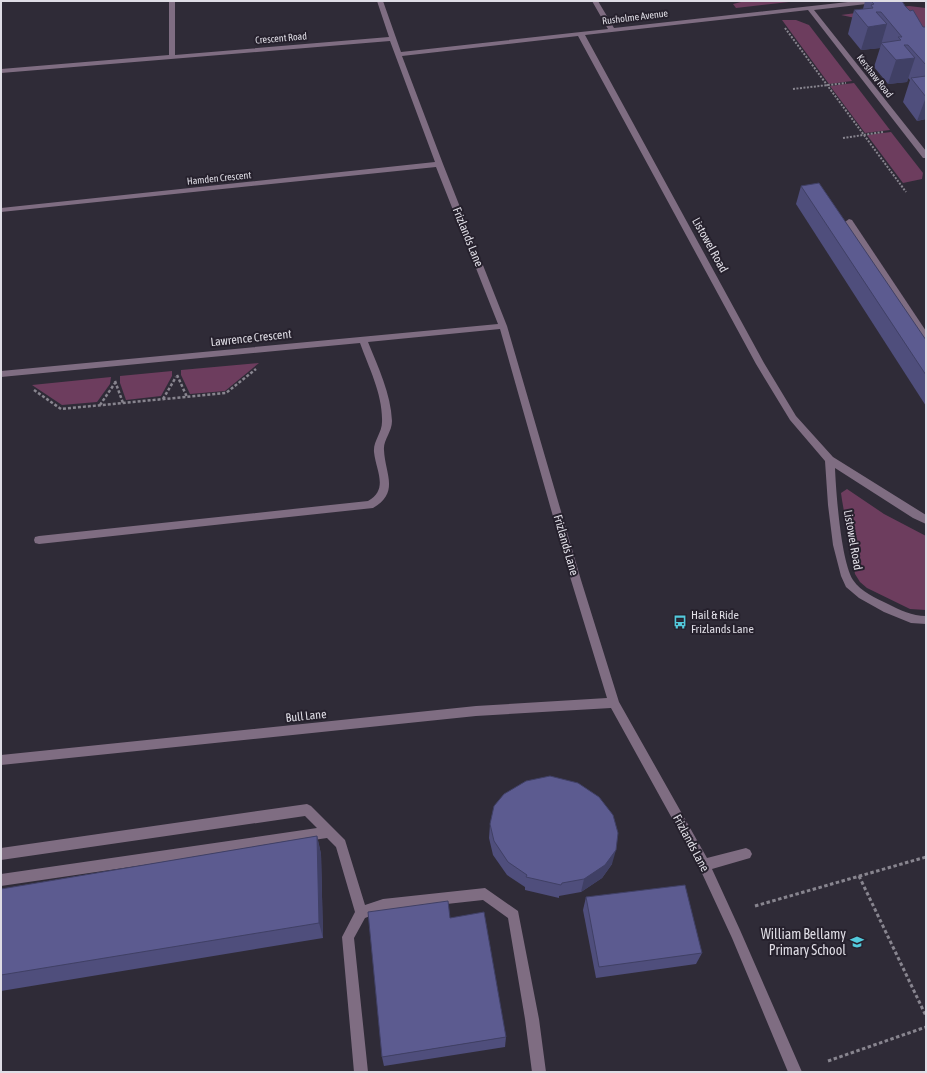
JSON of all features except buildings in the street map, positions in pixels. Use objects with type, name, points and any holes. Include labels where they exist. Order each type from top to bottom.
[{"type":"street","points":[[172,1],[172,56]]},
{"type":"street","name":"Frizlands Lane","points":[[380,1],[392,39],[439,164],[503,326],[576,580],[614,703],[704,865],[736,934],[795,1072]]},
{"type":"street","points":[[595,1],[612,30]]},
{"type":"street","name":"Rusholme Avenue","points":[[398,54],[874,1]]},
{"type":"street","name":"Kershaw Road","points":[[809,8],[926,156]]},
{"type":"street","name":"Listowel Road","points":[[580,33],[760,364],[793,418],[830,460],[909,512],[926,520]]},
{"type":"street","name":"Crescent Road","points":[[1,71],[392,39]]},
{"type":"street","name":"Hamden Crescent","points":[[1,210],[439,164]]},
{"type":"street","points":[[849,222],[926,338]]},
{"type":"street","name":"Lawrence Crescent","points":[[5,374],[503,326]]},
{"type":"street","points":[[39,540],[370,505],[380,500],[384,492],[385,482],[379,450],[380,442],[387,423],[380,388],[363,339]]},
{"type":"street","name":"Listowel Road","points":[[830,460],[831,488],[844,573],[849,584],[867,599],[906,618],[926,620]]},
{"type":"street","name":"Bull Lane","points":[[1,760],[476,711],[614,703]]},
{"type":"street","points":[[1,854],[307,810],[341,844],[361,913]]},
{"type":"street","points":[[1,880],[328,832]]},
{"type":"street","points":[[704,865],[746,854]]},
{"type":"street","points":[[362,1072],[348,938],[361,913],[383,905],[485,894],[514,915],[532,1018],[539,1072]]},
{"type":"path","points":[[783,25],[906,192]]},
{"type":"path","points":[[793,89],[849,83]]},
{"type":"path","points":[[843,138],[886,131]]},
{"type":"path","points":[[5,374],[61,409],[226,393],[284,346]]},
{"type":"path","points":[[163,399],[177,376]]},
{"type":"path","points":[[100,405],[115,383]]},
{"type":"path","points":[[755,906],[926,857]]},
{"type":"path","points":[[859,876],[926,1016]]},
{"type":"path","points":[[828,1061],[926,1027]]},
{"type":"shaded area","points":[[745,1],[798,1],[736,8],[733,4]]},
{"type":"shaded area","points":[[909,6],[926,8],[926,63],[860,19],[841,15]]},
{"type":"shaded area","points":[[782,20],[796,20],[809,25],[852,81],[829,84]]},
{"type":"shaded area","points":[[854,83],[890,130],[865,133],[830,86]]},
{"type":"shaded area","points":[[891,132],[923,173],[922,179],[903,183],[867,135]]},
{"type":"shaded area","points":[[259,363],[225,391],[190,394],[181,375],[181,370]]},
{"type":"shaded area","points":[[172,371],[172,376],[161,396],[126,400],[120,383],[120,376]]},
{"type":"shaded area","points":[[111,377],[110,384],[97,402],[62,405],[32,385]]},
{"type":"shaded area","points":[[847,489],[884,514],[926,536],[926,610],[910,609],[867,588],[860,582],[855,574],[841,493]]},
{"type":"place","name":"Hail & Ride Frizlands Lane","points":[[680,622]]},
{"type":"place","name":"William Bellamy Primary School","points":[[857,942]]}]
